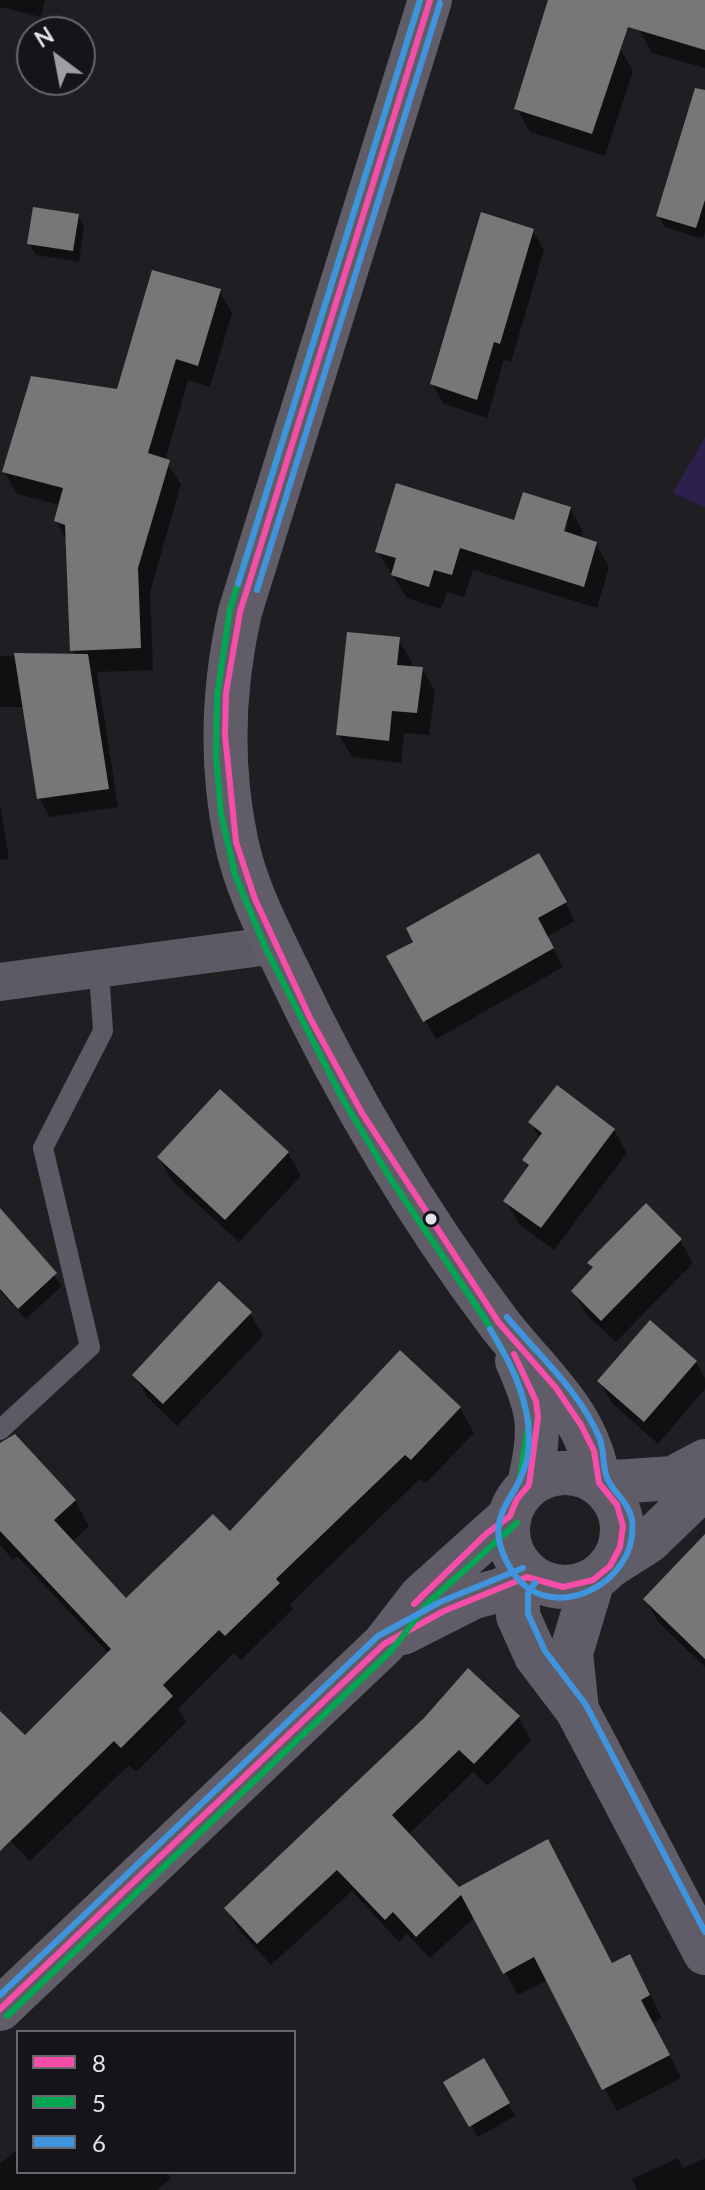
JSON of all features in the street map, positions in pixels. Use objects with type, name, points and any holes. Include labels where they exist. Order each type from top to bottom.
[{"type":"street","points":[[430,0],[259,545],[232,650],[225,735],[231,813],[245,871],[276,945],[362,1113],[499,1323],[536,1401],[539,1435],[508,1535],[512,1553],[527,1577]]},
{"type":"street","points":[[0,982],[276,945]]},
{"type":"street","points":[[499,1323],[556,1388],[581,1425],[594,1451],[599,1483]]},
{"type":"street","points":[[599,1483],[673,1478],[705,1461]]},
{"type":"street","points":[[0,2009],[384,1644],[421,1596],[520,1501],[564,1473],[582,1475],[599,1483],[617,1505],[623,1526],[620,1547],[602,1573],[571,1653],[577,1710]]},
{"type":"street","points":[[384,1644],[454,1606],[527,1577],[563,1587],[602,1573],[649,1541],[705,1487]]},
{"type":"street","points":[[527,1577],[518,1590],[518,1616],[536,1656],[577,1710],[705,1953]]},
{"type":"lane","points":[[0,1430],[90,1347],[43,1148],[103,1031],[99,971]]},
{"type":"shaded area","points":[[705,437],[705,507],[673,493]]},
{"type":"building","points":[[548,0],[705,0],[705,50],[628,27],[592,134],[514,109]]},
{"type":"building","points":[[695,88],[705,90],[705,200],[696,228],[656,216]]},
{"type":"building","points":[[33,207],[79,214],[73,251],[27,244]]},
{"type":"building","points":[[481,212],[534,229],[500,344],[494,342],[477,400],[430,384]]},
{"type":"building","points":[[152,270],[221,289],[198,366],[176,359],[148,453],[170,460],[138,568],[141,648],[70,651],[65,525],[54,521],[63,488],[2,472],[31,376],[117,389]]},
{"type":"building","points":[[396,483],[514,520],[523,492],[571,507],[564,531],[597,542],[584,587],[460,548],[452,575],[434,570],[429,587],[391,575],[396,558],[375,552]]},
{"type":"building","points":[[347,632],[400,637],[397,665],[423,667],[417,713],[392,711],[389,741],[336,735]]},
{"type":"building","points":[[14,653],[88,654],[109,789],[37,799]]},
{"type":"building","points":[[539,853],[567,902],[538,918],[554,948],[423,1022],[386,956],[413,942],[406,928]]},
{"type":"building","points":[[557,1085],[615,1129],[541,1228],[503,1201],[529,1165],[522,1160],[542,1133],[528,1122]]},
{"type":"building","points":[[220,1089],[289,1152],[225,1220],[157,1157]]},
{"type":"building","points":[[646,1203],[682,1239],[601,1321],[571,1291],[593,1267],[587,1263]]},
{"type":"building","points":[[0,1208],[57,1273],[18,1309],[0,1289]]},
{"type":"building","points":[[219,1281],[252,1312],[163,1404],[132,1375]]},
{"type":"building","points":[[650,1320],[697,1361],[644,1422],[597,1381]]},
{"type":"building","points":[[400,1350],[461,1407],[411,1460],[405,1455],[276,1579],[280,1583],[225,1636],[219,1630],[163,1685],[173,1696],[121,1748],[114,1741],[0,1851],[0,1711],[25,1735],[111,1649],[0,1531],[0,1443],[15,1434],[76,1500],[54,1520],[126,1598],[213,1514],[230,1531]]},
{"type":"building","points":[[705,1534],[705,1659],[643,1599]]},
{"type":"building","points":[[468,1668],[520,1716],[474,1764],[459,1750],[392,1815],[459,1887],[548,1839],[612,1963],[630,1954],[650,1995],[641,2000],[670,2055],[602,2090],[534,1957],[503,1974],[461,1895],[416,1937],[393,1912],[385,1920],[337,1870],[257,1944],[224,1908],[424,1718]]},
{"type":"building","points":[[484,2058],[510,2103],[469,2127],[443,2082]]},
{"type":"transit line","name":"5","points":[[420,0],[230,609],[217,696],[216,755],[221,814],[235,875],[266,949],[343,1100],[390,1178],[485,1319],[516,1376],[529,1422],[519,1483]]},
{"type":"transit line","name":"6","points":[[238,584],[420,0]]},
{"type":"transit line","name":"8","points":[[0,2009],[384,1644],[444,1611],[527,1577],[563,1587],[593,1580],[610,1566],[620,1547],[623,1526],[617,1505],[599,1483],[594,1451],[581,1425],[556,1388],[499,1323],[362,1113],[310,1018],[255,899],[236,842],[225,735],[226,693],[240,612],[430,0]]},
{"type":"transit line","name":"6","points":[[257,590],[440,3]]},
{"type":"transit line","name":"6","points":[[490,1329],[520,1388],[529,1437],[524,1470],[499,1521],[502,1551],[512,1571],[528,1588],[547,1596],[568,1597],[588,1591],[607,1580],[622,1563],[631,1543],[632,1520],[625,1503],[607,1478],[601,1442],[591,1420],[557,1374],[507,1317]]},
{"type":"transit line","name":"8","points":[[414,1604],[486,1534],[510,1516],[517,1499],[529,1485],[538,1417],[536,1401],[514,1354]]},
{"type":"transit line","name":"5","points":[[7,2016],[391,1651],[428,1603],[517,1523]]},
{"type":"transit line","name":"6","points":[[0,1995],[378,1636],[440,1602],[523,1568]]},
{"type":"transit line","name":"6","points":[[535,1583],[528,1593],[528,1614],[545,1651],[586,1705],[705,1932]]}]
